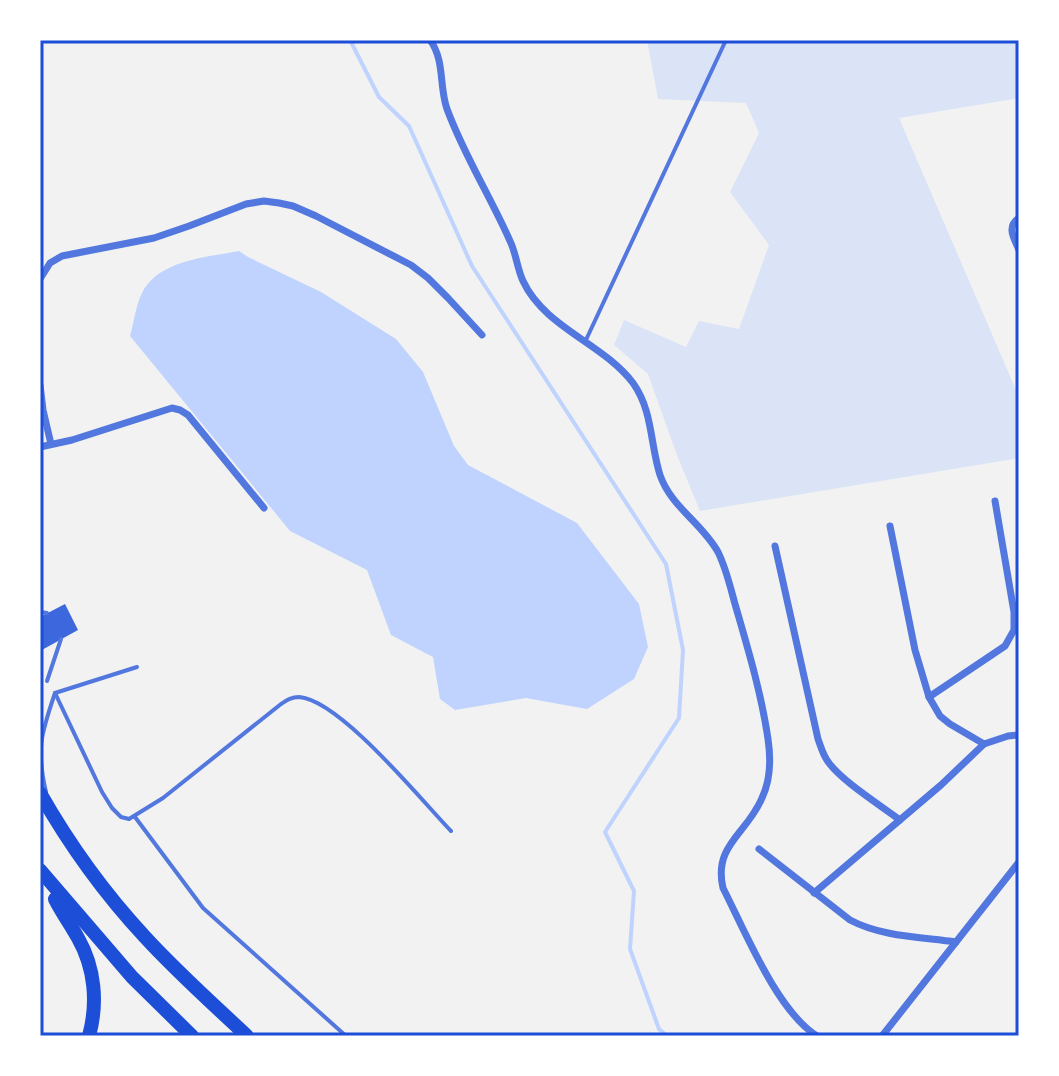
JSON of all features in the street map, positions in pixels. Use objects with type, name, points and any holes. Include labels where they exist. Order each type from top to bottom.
[{"type":"highway","points":[[40,793],[58,824],[144,937],[247,1036]]},
{"type":"highway","points":[[42,874],[79,940],[92,972],[94,993],[89,1036]]},
{"type":"highway","points":[[42,874],[132,977],[192,1036]]},
{"type":"street","points":[[430,40],[436,48],[446,104],[455,129],[511,243],[523,281],[535,299],[570,332],[618,367],[632,382],[650,418],[660,475],[667,490],[710,539],[726,572],[748,645],[770,761],[769,779],[762,800],[727,849],[720,873],[723,888],[784,1003],[817,1036]]},
{"type":"street","points":[[40,279],[50,263],[62,256],[154,238],[246,204],[264,201],[305,211],[411,265],[438,288],[482,335]]},
{"type":"street","points":[[1019,218],[1012,223],[1011,231],[1019,250]]},
{"type":"street","points":[[40,385],[51,444]]},
{"type":"street","points":[[40,447],[172,408],[180,410],[188,415],[264,508]]},
{"type":"street","points":[[929,697],[1005,646],[1014,630],[1014,612],[995,501]]},
{"type":"street","points":[[890,526],[915,650],[929,697],[940,716],[984,744]]},
{"type":"street","points":[[775,546],[824,755],[840,774],[900,820]]},
{"type":"street","points":[[814,893],[950,777],[984,744],[1019,735]]},
{"type":"street","points":[[759,849],[850,920],[867,928],[956,942]]},
{"type":"street","points":[[882,1036],[1019,862]]},
{"type":"lane","points":[[585,342],[726,40]]},
{"type":"lane","points":[[40,612],[47,613]]},
{"type":"lane","points":[[47,681],[61,639]]},
{"type":"lane","points":[[55,693],[137,667]]},
{"type":"lane","points":[[55,693],[102,792],[121,817],[135,817],[281,704],[293,697],[302,697],[330,709],[344,721],[451,831]]},
{"type":"lane","points":[[55,693],[40,740],[40,767],[58,824]]},
{"type":"lane","points":[[135,817],[203,908],[346,1036]]},
{"type":"shaded area","points":[[647,40],[1019,40],[1019,98],[899,118],[1019,397],[1019,458],[700,511],[648,374],[614,345],[624,320],[686,347],[699,321],[739,329],[769,245],[730,192],[759,133],[746,103],[658,99]]},
{"type":"water","points":[[239,251],[321,292],[396,339],[423,372],[454,446],[468,465],[577,523],[639,604],[648,647],[634,679],[587,709],[526,698],[455,710],[440,699],[433,657],[391,635],[367,570],[290,531],[130,336],[142,293],[160,273],[199,258]]},
{"type":"building","points":[[65,604],[78,630],[40,651],[40,617]]},
{"type":"waterway","points":[[350,40],[379,97],[409,126],[472,266],[666,564],[683,650],[679,718],[605,832],[634,891],[630,949],[659,1029],[667,1036]]}]
